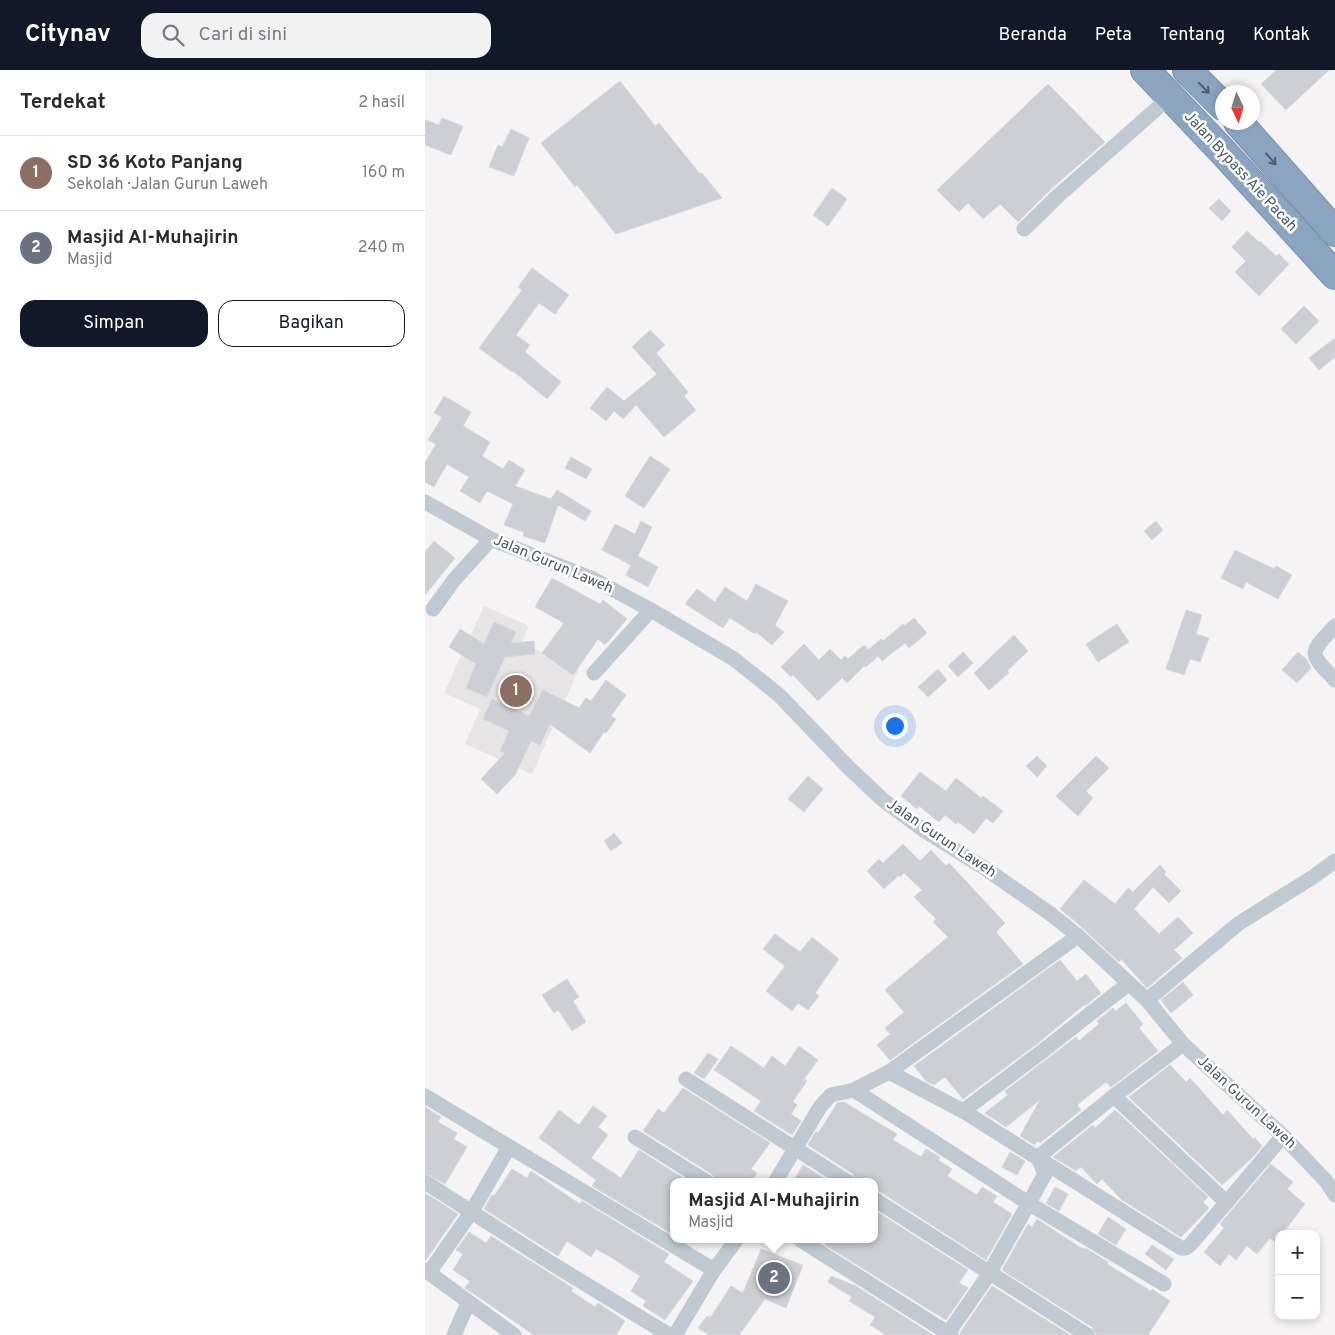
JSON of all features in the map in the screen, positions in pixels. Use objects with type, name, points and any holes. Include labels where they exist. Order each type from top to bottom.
[{"type":"highway","name":"Jalan Bypass Aie Pacah","points":[[1145,70],[1224,153],[1335,275]]},
{"type":"highway","points":[[1187,70],[1215,98]]},
{"type":"highway","points":[[1245,130],[1335,232]]},
{"type":"street","points":[[1024,229],[1059,195],[1170,97]]},
{"type":"street","name":"Jalan Gurun Laweh","points":[[425,502],[491,539],[593,579],[651,610],[733,659],[779,695],[848,767],[883,800],[925,831],[986,869],[1078,936],[1147,1000],[1183,1044],[1283,1136],[1327,1182],[1335,1194]]},
{"type":"street","points":[[433,608],[454,580],[491,539]]},
{"type":"street","points":[[595,672],[651,610]]},
{"type":"street","points":[[1335,626],[1317,645],[1314,650],[1314,656],[1335,680]]},
{"type":"street","points":[[1147,1000],[1239,924],[1335,861]]},
{"type":"street","points":[[777,1178],[820,1107],[831,1095],[854,1090],[889,1072],[1078,936]]},
{"type":"street","points":[[963,1111],[1128,984]]},
{"type":"street","points":[[1038,1157],[1183,1044]]},
{"type":"street","points":[[889,1072],[963,1111],[1181,1248],[1186,1248],[1191,1244],[1283,1136]]},
{"type":"street","points":[[686,1079],[842,1178]]},
{"type":"street","points":[[854,1090],[1028,1203],[1164,1284]]},
{"type":"street","points":[[425,1096],[715,1270]]},
{"type":"street","points":[[1114,1096],[1227,1202]]},
{"type":"street","points":[[635,1137],[701,1178]]},
{"type":"street","points":[[509,1147],[472,1211],[427,1271],[514,1335]]},
{"type":"street","points":[[805,1243],[949,1334],[989,1274],[1045,1174],[1038,1157]]},
{"type":"street","points":[[425,1182],[551,1263],[669,1335]]},
{"type":"street","points":[[878,1202],[1087,1335]]},
{"type":"street","points":[[675,1335],[715,1270],[734,1243]]},
{"type":"street","points":[[454,1335],[468,1303]]},
{"type":"shaded area","points":[[484,606],[529,626],[521,643],[579,669],[532,774],[465,744],[480,709],[444,693]],"holes":[[[494,623],[516,632],[487,697],[466,688]],[[543,690],[564,701],[533,709]],[[492,699],[549,725],[540,745],[531,741],[522,760],[500,751],[509,731],[483,719]]]},
{"type":"building","points":[[1276,70],[1329,70],[1286,110],[1261,84]]},
{"type":"building","points":[[620,81],[655,126],[659,123],[722,198],[616,234],[577,185],[575,187],[541,143]]},
{"type":"building","points":[[1048,84],[1105,142],[1052,188],[1018,222],[1000,204],[983,219],[968,203],[959,212],[937,190]]},
{"type":"building","points":[[442,118],[463,126],[451,155],[425,145],[425,120],[439,125]]},
{"type":"building","points":[[511,129],[529,138],[514,176],[489,167],[498,145],[502,147]]},
{"type":"building","points":[[832,188],[847,199],[828,226],[813,215]]},
{"type":"building","points":[[1219,199],[1231,211],[1222,221],[1209,208]]},
{"type":"building","points":[[1247,231],[1276,256],[1279,254],[1289,264],[1259,296],[1235,272],[1246,261],[1232,247]]},
{"type":"building","points":[[532,268],[569,295],[555,314],[539,303],[516,335],[530,345],[525,352],[561,382],[547,399],[513,371],[479,348],[522,290],[518,287]]},
{"type":"building","points":[[1304,306],[1319,321],[1296,344],[1281,329]]},
{"type":"building","points":[[650,330],[665,345],[656,353],[688,392],[684,396],[696,410],[664,437],[636,405],[623,419],[614,411],[606,421],[590,408],[607,387],[624,401],[657,374],[632,347]]},
{"type":"building","points":[[1335,338],[1335,357],[1319,370],[1309,358]]},
{"type":"building","points":[[444,396],[471,412],[463,426],[490,442],[482,456],[503,469],[509,460],[525,470],[515,486],[551,499],[557,490],[591,511],[585,521],[558,505],[545,543],[523,536],[524,532],[504,525],[513,504],[487,491],[480,503],[460,491],[469,477],[447,464],[434,487],[425,482],[425,463],[436,444],[428,440],[442,417],[434,413]]},
{"type":"building","points":[[650,456],[670,469],[644,508],[625,496]]},
{"type":"building","points":[[571,457],[592,469],[586,479],[565,468]]},
{"type":"building","points":[[641,521],[652,527],[638,556],[658,567],[648,587],[626,575],[631,565],[602,550],[615,524],[635,534]]},
{"type":"building","points":[[1156,521],[1163,530],[1152,540],[1144,531]]},
{"type":"building","points":[[434,541],[455,558],[425,595],[425,552]]},
{"type":"building","points":[[1235,550],[1274,569],[1276,566],[1292,575],[1278,599],[1246,582],[1243,589],[1221,578]]},
{"type":"building","points":[[552,578],[600,604],[603,600],[627,619],[605,645],[598,639],[573,675],[542,653],[564,623],[535,607]]},
{"type":"building","points":[[756,584],[788,601],[775,625],[784,632],[772,645],[756,632],[755,634],[730,618],[723,628],[685,604],[697,589],[715,602],[725,587],[747,601]]},
{"type":"building","points":[[1186,610],[1202,615],[1196,634],[1209,638],[1200,662],[1190,659],[1184,675],[1166,669]]},
{"type":"building","points":[[914,618],[927,633],[909,648],[905,643],[882,661],[878,656],[866,667],[864,666],[847,683],[842,678],[818,701],[793,675],[791,677],[781,667],[804,644],[819,660],[830,649],[841,660],[845,656],[848,659],[864,645],[868,650],[881,639],[883,641],[903,624],[904,626]]},
{"type":"building","points":[[494,622],[516,632],[511,643],[534,641],[535,654],[505,657],[487,697],[466,688],[476,664],[449,647],[460,629],[484,644]]},
{"type":"building","points":[[1117,624],[1129,642],[1098,662],[1086,644]]},
{"type":"building","points":[[1014,635],[1028,651],[1007,671],[1009,673],[989,690],[974,673]]},
{"type":"building","points":[[963,652],[973,663],[958,677],[948,666]]},
{"type":"building","points":[[1298,652],[1307,660],[1311,668],[1297,683],[1282,670]]},
{"type":"building","points":[[938,669],[947,680],[928,697],[918,687]]},
{"type":"building","points":[[606,680],[626,695],[611,716],[616,719],[606,733],[604,732],[590,753],[550,724],[540,745],[531,741],[515,775],[497,794],[481,779],[505,753],[500,751],[509,731],[483,719],[492,699],[529,716],[543,690],[579,708],[586,698],[591,701]]},
{"type":"building","points":[[1037,756],[1047,766],[1037,777],[1026,766]]},
{"type":"building","points":[[1096,756],[1109,768],[1086,791],[1093,798],[1078,816],[1056,796]]},
{"type":"building","points":[[920,772],[946,791],[956,778],[981,798],[983,796],[1003,811],[993,823],[986,818],[974,834],[945,815],[939,822],[919,806],[917,809],[901,796]]},
{"type":"building","points":[[808,776],[823,789],[804,812],[788,799]]},
{"type":"building","points":[[614,833],[622,843],[611,851],[604,841]]},
{"type":"building","points":[[903,844],[920,861],[931,850],[946,866],[949,863],[1005,923],[996,932],[1023,964],[890,1060],[877,1045],[890,1034],[885,1028],[904,1012],[885,990],[948,937],[933,922],[936,919],[914,897],[922,890],[904,873],[900,877],[899,875],[884,889],[867,871],[879,859],[883,863]]},
{"type":"building","points":[[1160,865],[1166,872],[1164,874],[1181,891],[1169,903],[1153,887],[1134,909],[1159,934],[1178,917],[1193,933],[1174,950],[1182,958],[1147,988],[1121,959],[1119,962],[1060,909],[1084,880],[1115,904],[1128,888],[1133,892]]},
{"type":"building","points":[[775,934],[800,952],[812,937],[839,959],[815,993],[819,996],[808,1010],[798,1003],[792,1011],[766,991],[785,966],[763,949]]},
{"type":"building","points":[[1060,960],[1077,981],[1086,974],[1101,993],[963,1099],[945,1077],[934,1085],[926,1081],[914,1066]]},
{"type":"building","points":[[567,979],[579,997],[573,1001],[586,1022],[572,1031],[558,1010],[554,1013],[542,995]]},
{"type":"building","points":[[1183,982],[1193,995],[1171,1013],[1161,1000]]},
{"type":"building","points":[[1126,1003],[1143,1024],[1139,1028],[1158,1051],[1111,1087],[1106,1082],[1077,1105],[1081,1110],[1040,1143],[1037,1141],[1035,1145],[1020,1136],[1040,1100],[1006,1127],[985,1113],[1008,1095],[1005,1091],[1076,1037],[1079,1041],[1099,1024],[1097,1021],[1113,1008],[1116,1011]]},
{"type":"building","points":[[731,1046],[764,1068],[772,1056],[785,1066],[799,1046],[818,1060],[804,1079],[807,1081],[793,1101],[797,1105],[791,1114],[801,1121],[792,1135],[754,1111],[761,1101],[714,1070]]},
{"type":"building","points":[[708,1053],[718,1059],[704,1079],[694,1073]]},
{"type":"building","points":[[1170,1065],[1186,1082],[1190,1078],[1223,1115],[1227,1110],[1253,1139],[1255,1138],[1262,1146],[1253,1157],[1222,1185],[1129,1097]]},
{"type":"building","points":[[683,1088],[770,1143],[751,1169],[757,1173],[754,1178],[714,1178],[712,1174],[643,1131],[658,1109],[664,1113]]},
{"type":"building","points":[[844,1102],[897,1134],[893,1140],[921,1157],[926,1149],[940,1157],[938,1160],[952,1169],[947,1176],[977,1195],[982,1187],[997,1196],[993,1202],[1012,1214],[986,1260],[878,1191],[878,1178],[855,1178],[853,1174],[808,1145],[816,1131],[818,1133],[821,1129],[837,1103]]},
{"type":"building","points":[[593,1106],[607,1116],[598,1127],[608,1135],[591,1158],[621,1178],[639,1150],[683,1178],[670,1178],[670,1233],[592,1186],[596,1180],[539,1138],[559,1110],[579,1125]]},
{"type":"building","points":[[425,1107],[441,1117],[438,1122],[457,1133],[454,1139],[467,1147],[445,1184],[425,1173]]},
{"type":"building","points":[[1115,1110],[1208,1197],[1203,1202],[1209,1208],[1181,1237],[1122,1200],[1102,1179],[1097,1184],[1081,1167],[1076,1171],[1053,1157],[1093,1125],[1095,1128]]},
{"type":"building","points":[[1010,1152],[1025,1161],[1017,1175],[1002,1167]]},
{"type":"building","points":[[1271,1164],[1293,1182],[1287,1189],[1305,1204],[1285,1230],[1275,1230],[1275,1242],[1270,1238],[1257,1254],[1247,1246],[1236,1260],[1229,1254],[1220,1266],[1204,1252],[1224,1228],[1220,1224]]},
{"type":"building","points":[[803,1165],[824,1178],[795,1178]]},
{"type":"building","points":[[512,1169],[527,1178],[531,1171],[580,1204],[582,1201],[669,1254],[664,1262],[693,1281],[665,1320],[643,1306],[646,1301],[631,1291],[640,1276],[609,1256],[596,1249],[591,1257],[567,1241],[558,1256],[484,1209]]},
{"type":"building","points":[[1055,1187],[1068,1194],[1059,1211],[1046,1203]]},
{"type":"building","points":[[425,1193],[458,1214],[425,1261]]},
{"type":"building","points":[[878,1213],[968,1270],[959,1283],[968,1288],[946,1320],[825,1245],[826,1243],[878,1243]]},
{"type":"building","points":[[1108,1217],[1126,1229],[1116,1245],[1098,1234]]},
{"type":"building","points":[[1037,1219],[1081,1248],[1087,1249],[1108,1262],[1107,1264],[1170,1301],[1148,1335],[1096,1335],[1092,1327],[1002,1270],[1028,1224],[1032,1227]]},
{"type":"building","points":[[469,1232],[486,1243],[491,1236],[573,1288],[571,1291],[595,1307],[598,1303],[625,1321],[616,1335],[534,1335],[465,1288],[470,1281],[453,1270],[463,1254],[456,1250]]},
{"type":"building","points":[[1152,1245],[1174,1259],[1166,1270],[1145,1254]]},
{"type":"building","points":[[761,1249],[803,1265],[786,1308],[765,1299],[739,1335],[709,1335],[698,1328],[707,1316],[710,1318],[731,1286],[743,1293]]},
{"type":"building","points":[[831,1276],[856,1286],[933,1335],[886,1335],[870,1325],[875,1317],[849,1301],[852,1297],[828,1282]]},
{"type":"building","points":[[992,1286],[1070,1335],[960,1335]]},
{"type":"place","name":"SD 36 Koto Panjang","points":[[516,691]]},
{"type":"place","name":"Masjid Al-Muhajirin","points":[[774,1278]]}]
